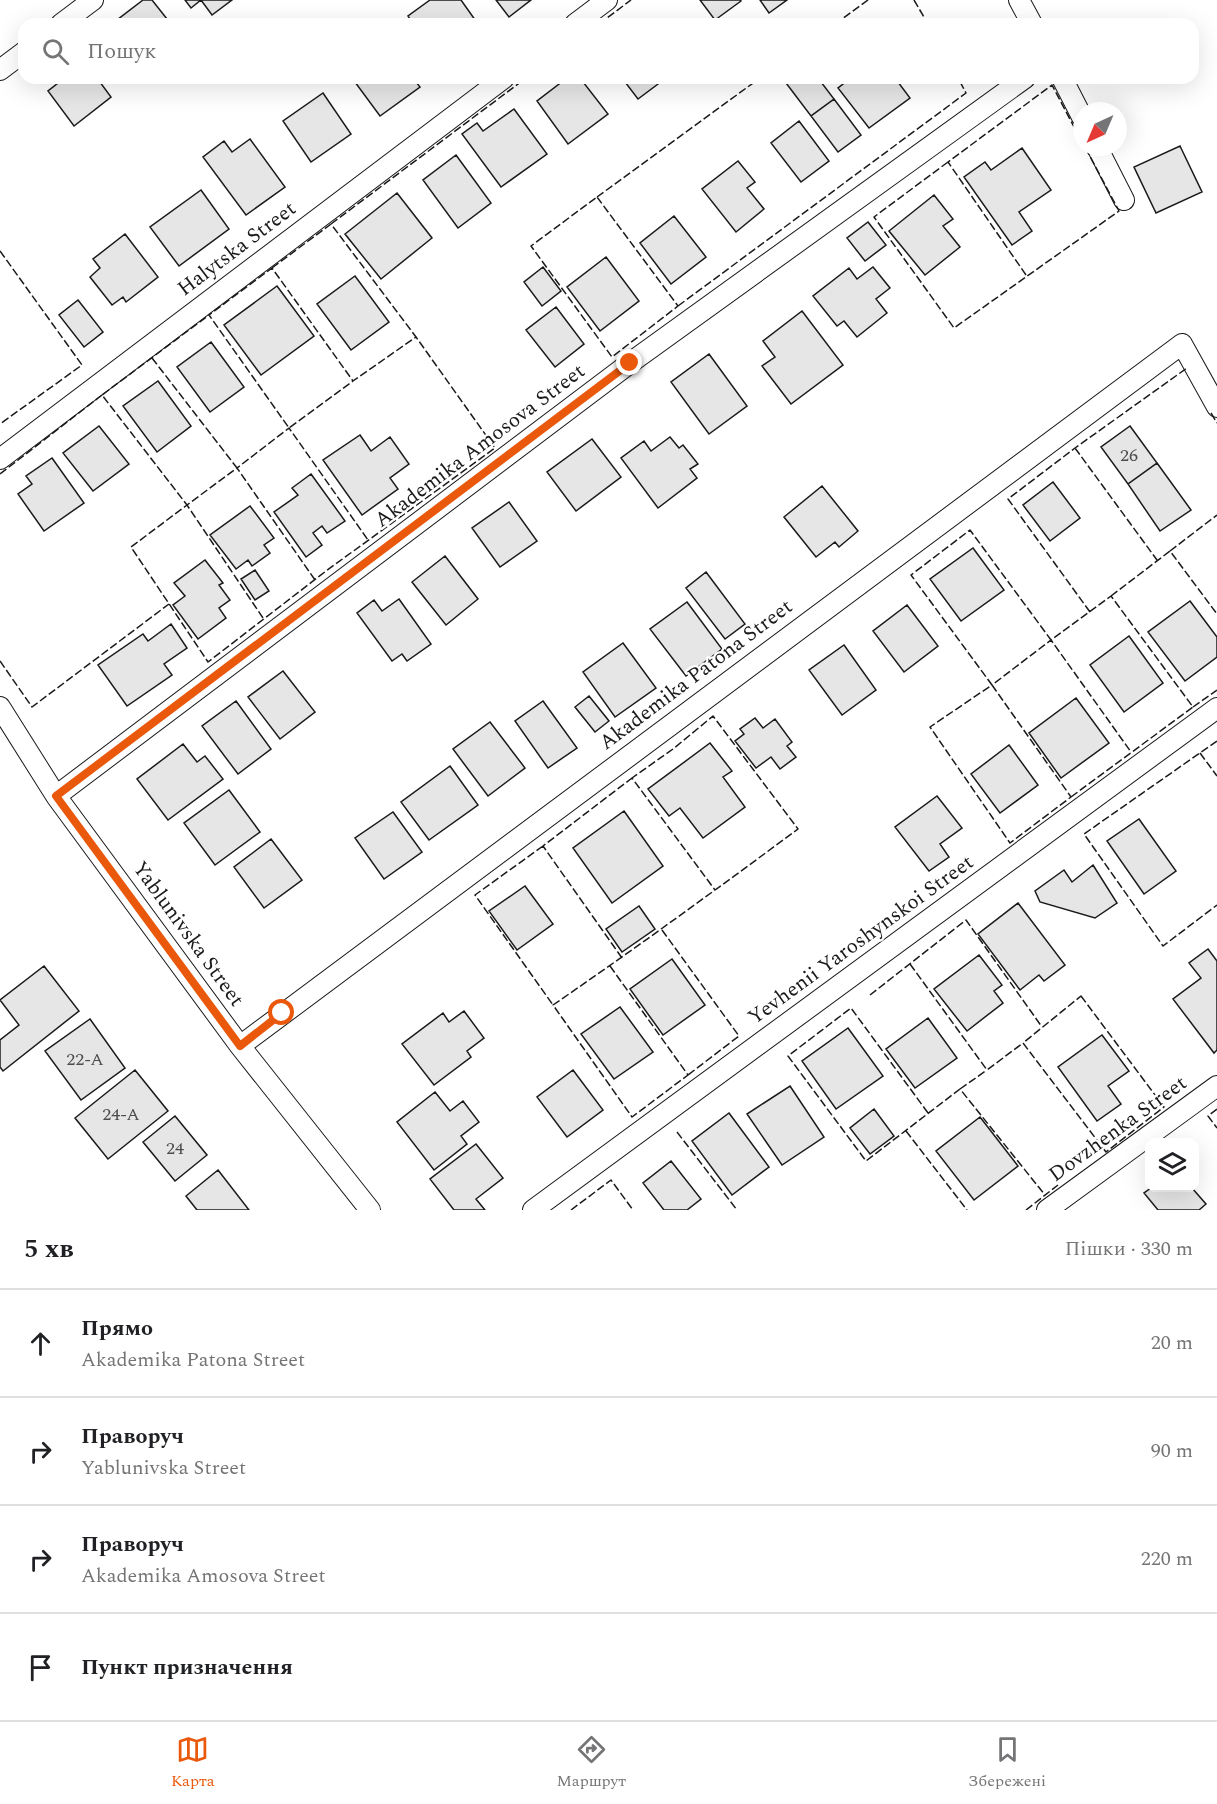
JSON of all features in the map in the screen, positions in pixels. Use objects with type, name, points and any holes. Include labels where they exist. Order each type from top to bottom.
[{"type":"street","points":[[70,18],[93,0]]},
{"type":"street","points":[[583,18],[607,0]]},
{"type":"street","points":[[1018,0],[1028,18]]},
{"type":"street","points":[[0,70],[18,56]]},
{"type":"street","name":"Halytska Street","points":[[0,459],[496,84]]},
{"type":"street","name":"Akademika Amosova Street","points":[[56,796],[630,363],[1017,84]]},
{"type":"street","points":[[1065,84],[1074,102]]},
{"type":"street","points":[[1102,156],[1124,200]]},
{"type":"street","name":"Akademika Patona Street","points":[[240,1046],[1182,344],[1217,407]]},
{"type":"street","name":"Yevhenii Yaroshynskoi Street","points":[[533,1210],[1217,708]]},
{"type":"street","name":"Yablunivska Street","points":[[2,715],[56,796],[240,1046],[370,1210]]},
{"type":"street","name":"Dovzhenka Street","points":[[1047,1210],[1217,1086]]},
{"type":"building","points":[[143,0],[152,0],[166,18],[120,18]]},
{"type":"building","points":[[185,0],[201,0],[191,8]]},
{"type":"building","points":[[201,0],[232,0],[212,15]]},
{"type":"building","points":[[430,0],[461,0],[474,18],[409,18],[408,16]]},
{"type":"building","points":[[496,0],[531,0],[509,17]]},
{"type":"building","points":[[700,0],[741,1],[718,18],[714,18]]},
{"type":"building","points":[[760,0],[787,0],[769,13]]},
{"type":"building","points":[[57,84],[101,84],[111,97],[74,126],[48,91]]},
{"type":"building","points":[[356,84],[418,84],[420,87],[380,116]]},
{"type":"building","points":[[559,84],[585,84],[608,114],[568,144],[537,101]]},
{"type":"building","points":[[627,84],[658,84],[638,99]]},
{"type":"building","points":[[787,84],[823,84],[834,99],[811,116]]},
{"type":"building","points":[[843,84],[900,84],[910,98],[869,128],[838,88]]},
{"type":"building","points":[[323,93],[351,134],[311,162],[283,121]]},
{"type":"building","points":[[834,99],[861,135],[838,152],[811,116]]},
{"type":"building","points":[[514,109],[547,154],[501,187],[462,134],[477,123],[483,131]]},
{"type":"building","points":[[799,121],[829,161],[801,182],[771,143]]},
{"type":"building","points":[[250,139],[285,187],[246,215],[203,157],[224,141],[232,152]]},
{"type":"building","points":[[1180,146],[1202,192],[1156,213],[1134,167]]},
{"type":"building","points":[[1022,148],[1051,190],[1019,212],[1032,231],[1012,245],[964,177],[985,162],[991,170]]},
{"type":"building","points":[[456,155],[491,203],[458,228],[423,180]]},
{"type":"building","points":[[738,161],[755,182],[747,188],[764,209],[736,232],[702,189]]},
{"type":"building","points":[[201,190],[229,229],[179,266],[150,227]]},
{"type":"building","points":[[397,193],[432,238],[381,279],[345,234]]},
{"type":"building","points":[[934,195],[953,219],[943,226],[960,247],[925,275],[889,231]]},
{"type":"building","points":[[674,216],[706,257],[671,284],[640,243]]},
{"type":"building","points":[[868,222],[886,245],[865,261],[847,238]]},
{"type":"building","points":[[125,234],[158,277],[126,302],[123,297],[112,305],[90,277],[100,268],[93,259]]},
{"type":"building","points":[[606,257],[639,301],[600,331],[567,287]]},
{"type":"building","points":[[543,267],[561,291],[542,306],[524,282]]},
{"type":"building","points":[[873,267],[890,288],[876,299],[887,313],[857,337],[844,321],[837,326],[813,296],[849,268],[857,279]]},
{"type":"building","points":[[355,276],[389,322],[351,350],[317,304]]},
{"type":"building","points":[[277,286],[314,336],[261,375],[224,325]]},
{"type":"building","points":[[78,300],[103,332],[84,347],[59,315]]},
{"type":"building","points":[[556,307],[584,344],[555,367],[526,330]]},
{"type":"building","points":[[802,311],[843,365],[791,404],[762,366],[775,357],[763,341]]},
{"type":"building","points":[[211,342],[244,387],[210,412],[177,367]]},
{"type":"building","points":[[709,354],[747,406],[709,434],[671,382]]},
{"type":"building","points":[[158,381],[191,426],[157,452],[123,406]]},
{"type":"building","points":[[99,426],[129,464],[93,491],[63,453]]},
{"type":"building","points":[[1130,426],[1157,463],[1128,484],[1101,447]]},
{"type":"building","points":[[360,435],[371,451],[390,437],[409,464],[390,478],[398,489],[362,515],[323,460]]},
{"type":"building","points":[[670,437],[679,448],[683,445],[698,464],[690,469],[697,478],[658,508],[621,458],[644,441],[651,451]]},
{"type":"building","points":[[592,439],[621,477],[576,511],[547,472]]},
{"type":"building","points":[[52,458],[84,503],[44,531],[18,494],[32,484],[26,476]]},
{"type":"building","points":[[1157,463],[1191,510],[1160,531],[1128,484]]},
{"type":"building","points":[[311,474],[345,521],[327,533],[322,526],[313,533],[322,545],[306,557],[274,512],[298,495],[292,488]]},
{"type":"building","points":[[1053,482],[1080,518],[1050,541],[1023,505]]},
{"type":"building","points":[[822,486],[858,531],[839,547],[835,542],[816,557],[784,517]]},
{"type":"building","points":[[509,502],[537,541],[500,567],[472,528]]},
{"type":"building","points":[[250,506],[274,538],[264,545],[270,553],[252,566],[248,560],[236,569],[210,535]]},
{"type":"building","points":[[973,548],[1004,590],[961,621],[930,579]]},
{"type":"building","points":[[445,556],[478,599],[446,625],[412,582]]},
{"type":"building","points":[[205,560],[223,583],[219,585],[230,600],[219,608],[226,618],[198,639],[173,605],[185,596],[174,583]]},
{"type":"building","points":[[255,570],[269,591],[255,600],[241,579]]},
{"type":"building","points":[[706,572],[745,624],[725,639],[686,588]]},
{"type":"building","points":[[399,599],[431,644],[407,661],[402,654],[392,661],[357,613],[374,600],[382,611]]},
{"type":"building","points":[[1190,601],[1217,637],[1217,657],[1185,681],[1148,632]]},
{"type":"building","points":[[687,602],[722,649],[686,676],[650,629]]},
{"type":"building","points":[[907,605],[938,646],[904,672],[873,631]]},
{"type":"building","points":[[171,624],[187,648],[164,664],[172,675],[127,706],[98,665],[143,634],[148,641]]},
{"type":"building","points":[[1129,636],[1163,683],[1124,712],[1090,665]]},
{"type":"building","points":[[623,643],[656,688],[615,717],[583,672]]},
{"type":"building","points":[[844,645],[876,690],[842,715],[809,670]]},
{"type":"building","points":[[283,671],[315,712],[280,739],[248,697]]},
{"type":"building","points":[[589,696],[609,721],[595,732],[575,707]]},
{"type":"building","points":[[1076,698],[1109,743],[1061,778],[1029,733]]},
{"type":"building","points":[[236,701],[271,749],[238,774],[202,726]]},
{"type":"building","points":[[543,701],[577,748],[548,768],[515,721]]},
{"type":"building","points":[[755,718],[763,728],[775,719],[792,742],[787,746],[796,757],[780,769],[771,757],[756,768],[735,741],[744,734],[740,729]]},
{"type":"building","points":[[490,722],[525,768],[488,796],[453,749]]},
{"type":"building","points":[[710,743],[732,771],[723,777],[745,807],[703,838],[680,808],[669,816],[648,789]]},
{"type":"building","points":[[183,744],[197,762],[205,756],[223,779],[168,820],[137,779]]},
{"type":"building","points":[[1009,745],[1038,785],[1000,813],[971,774]]},
{"type":"building","points":[[450,766],[478,805],[429,840],[401,802]]},
{"type":"building","points":[[229,790],[260,832],[215,865],[184,823]]},
{"type":"building","points":[[937,796],[962,828],[940,844],[949,857],[929,871],[895,827]]},
{"type":"building","points":[[624,811],[663,866],[612,903],[573,848]]},
{"type":"building","points":[[393,812],[422,852],[384,879],[355,838]]},
{"type":"building","points":[[1139,819],[1176,871],[1144,894],[1107,841]]},
{"type":"building","points":[[271,839],[302,880],[264,908],[234,867]]},
{"type":"building","points":[[1093,865],[1117,903],[1095,918],[1040,902],[1035,891],[1064,870],[1072,882]]},
{"type":"building","points":[[525,886],[553,924],[517,950],[489,911]]},
{"type":"building","points":[[1018,903],[1065,965],[1044,981],[1039,975],[1020,990],[978,934]]},
{"type":"building","points":[[639,906],[655,929],[622,952],[606,929]]},
{"type":"building","points":[[1208,949],[1217,961],[1217,1050],[1214,1053],[1173,999],[1201,978],[1189,963]]},
{"type":"building","points":[[979,955],[1002,985],[994,991],[1003,1003],[967,1031],[934,989]]},
{"type":"building","points":[[672,959],[705,1005],[663,1035],[630,989]]},
{"type":"building","points":[[44,966],[79,1011],[3,1071],[0,1067],[0,1040],[19,1025],[0,1000]]},
{"type":"building","points":[[620,1007],[653,1052],[614,1079],[581,1034]]},
{"type":"building","points":[[464,1011],[484,1038],[467,1051],[471,1057],[434,1085],[402,1044],[443,1013],[449,1022]]},
{"type":"building","points":[[928,1018],[957,1058],[915,1088],[886,1049]]},
{"type":"building","points":[[90,1019],[125,1068],[81,1100],[45,1051]]},
{"type":"building","points":[[848,1028],[883,1076],[836,1109],[802,1061]]},
{"type":"building","points":[[1102,1035],[1129,1071],[1108,1086],[1121,1104],[1097,1121],[1058,1067]]},
{"type":"building","points":[[135,1070],[168,1111],[108,1159],[75,1118]]},
{"type":"building","points":[[573,1070],[603,1110],[567,1137],[537,1097]]},
{"type":"building","points":[[790,1086],[824,1137],[782,1165],[747,1114]]},
{"type":"building","points":[[435,1092],[450,1111],[463,1101],[479,1122],[461,1136],[467,1144],[434,1170],[397,1122]]},
{"type":"building","points":[[874,1109],[894,1136],[870,1154],[850,1128]]},
{"type":"building","points":[[729,1113],[769,1167],[732,1195],[692,1141]]},
{"type":"building","points":[[175,1116],[207,1155],[175,1181],[143,1142]]},
{"type":"building","points":[[980,1117],[1018,1166],[974,1200],[936,1151]]},
{"type":"building","points":[[476,1144],[503,1178],[476,1199],[485,1210],[454,1210],[430,1179]]},
{"type":"building","points":[[671,1161],[701,1199],[687,1210],[664,1210],[643,1183]]},
{"type":"building","points":[[218,1170],[249,1210],[197,1210],[186,1196]]},
{"type":"building","points":[[1196,1192],[1206,1204],[1199,1210],[1158,1210],[1144,1193]]},
{"type":"fence","points":[[607,18],[631,0]]},
{"type":"fence","points":[[843,18],[868,0]]},
{"type":"fence","points":[[914,0],[924,18]]},
{"type":"fence","points":[[331,224],[518,84]]},
{"type":"fence","points":[[597,197],[752,84]]},
{"type":"fence","points":[[678,306],[966,93],[961,84]]},
{"type":"fence","points":[[1026,275],[948,162],[1052,85],[1073,125]]},
{"type":"fence","points":[[948,162],[874,217],[954,328],[1119,211],[1090,156]]},
{"type":"fence","points":[[597,197],[678,306],[612,357],[531,246],[597,197]]},
{"type":"fence","points":[[272,268],[331,224],[416,337],[353,381],[272,268],[209,315],[289,428],[353,381]]},
{"type":"fence","points":[[0,251],[82,365],[0,424]]},
{"type":"fence","points":[[152,358],[237,468],[187,505],[102,395],[209,315]]},
{"type":"fence","points":[[263,618],[187,505],[131,547],[208,662],[326,571],[495,448],[416,337]]},
{"type":"fence","points":[[1090,612],[1008,499],[1187,368]]},
{"type":"fence","points":[[0,474],[102,395]]},
{"type":"fence","points":[[1211,413],[1217,423]]},
{"type":"fence","points":[[315,580],[237,468],[289,428],[368,540]]},
{"type":"fence","points":[[1075,448],[1157,560]]},
{"type":"fence","points":[[1170,551],[1217,515]]},
{"type":"fence","points":[[1071,797],[1193,707],[1111,596],[1051,640],[970,530],[911,575],[992,685],[1051,640],[1131,752]]},
{"type":"fence","points":[[1111,596],[1170,551],[1217,614]]},
{"type":"fence","points":[[0,661],[32,707],[169,604]]},
{"type":"fence","points":[[992,685],[1071,797],[1010,843],[930,727],[992,685]]},
{"type":"fence","points":[[1193,707],[1217,690]]},
{"type":"fence","points":[[610,966],[688,1075],[632,1117],[553,1005],[707,896],[798,829],[713,716],[673,749],[632,778],[715,890]]},
{"type":"fence","points":[[1217,741],[1084,834],[1163,946],[1217,905]]},
{"type":"fence","points":[[1200,753],[1217,776]]},
{"type":"fence","points":[[622,958],[543,846],[632,778]]},
{"type":"fence","points":[[543,846],[475,895],[553,1005]]},
{"type":"fence","points":[[870,995],[966,920],[1042,1027]]},
{"type":"fence","points":[[662,930],[739,1036],[688,1075]]},
{"type":"fence","points":[[910,964],[987,1070],[1023,1043]]},
{"type":"fence","points":[[1081,996],[1164,1107],[1106,1152],[1023,1043],[1081,996]]},
{"type":"fence","points":[[928,1113],[851,1008],[788,1056],[866,1161],[960,1089],[1045,1195]]},
{"type":"fence","points":[[960,1089],[987,1070]]},
{"type":"fence","points":[[1217,1109],[1208,1116],[1217,1128]]},
{"type":"fence","points":[[906,1131],[967,1210]]},
{"type":"fence","points":[[677,1132],[737,1210]]},
{"type":"fence","points":[[571,1210],[611,1180],[633,1210]]},
{"type":"fence","points":[[1026,1210],[1058,1185]]},
{"type":"route","points":[[282,1013],[240,1046],[56,796],[630,363]]}]
